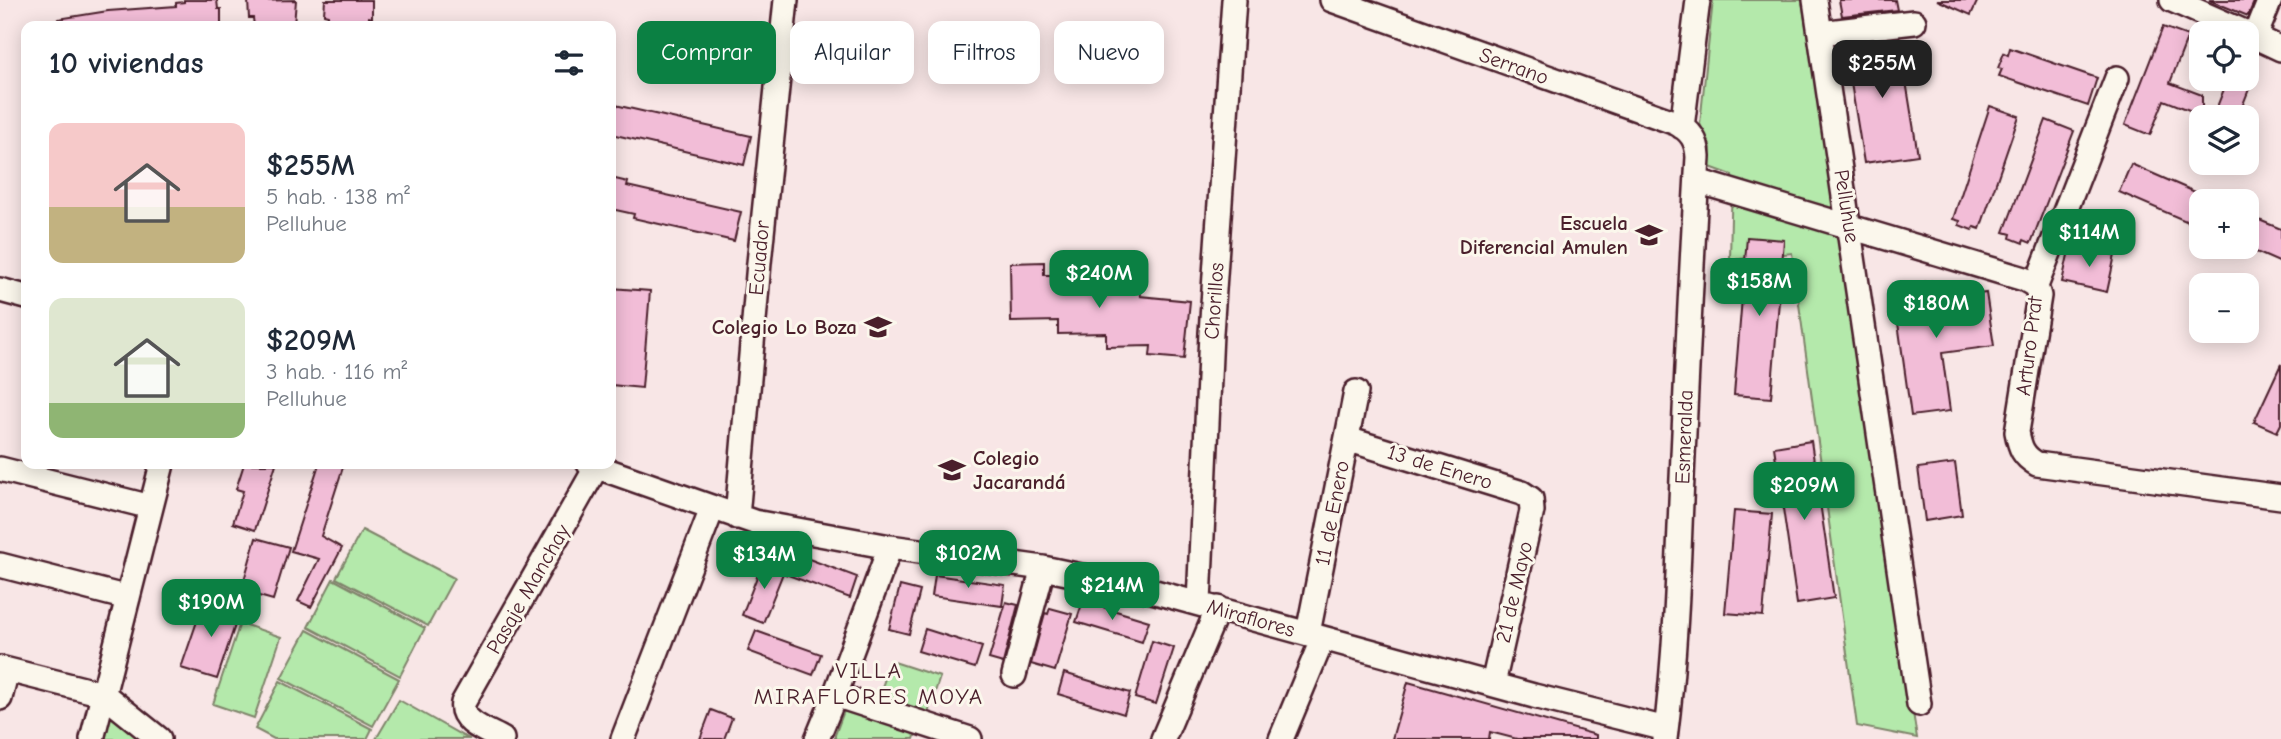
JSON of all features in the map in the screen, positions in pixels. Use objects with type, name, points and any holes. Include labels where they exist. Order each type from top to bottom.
[{"type":"street","name":"Ecuador","points":[[737,517],[786,0]]},
{"type":"street","name":"Chorillos","points":[[1163,739],[1209,605],[1212,333],[1234,0]]},
{"type":"street","name":"Esmeralda","points":[[1665,734],[1672,669],[1697,181],[1698,150],[1688,132],[1698,0]]},
{"type":"street","name":"Pelluhue","points":[[1815,0],[1919,704]]},
{"type":"street","points":[[2258,21],[2270,0]]},
{"type":"street","points":[[2177,1],[2220,21]]},
{"type":"street","name":"Serrano","points":[[1345,2],[1688,132]]},
{"type":"street","points":[[1820,33],[1914,22]]},
{"type":"street","points":[[2259,39],[2281,49]]},
{"type":"street","points":[[2036,286],[2117,78]]},
{"type":"street","name":"Arturo Prat","points":[[1697,181],[2024,279],[2036,286],[2039,296],[2017,432],[2026,458],[2037,464],[2281,497]]},
{"type":"street","name":"11 de Enero","points":[[1287,737],[1315,636],[1356,392]]},
{"type":"street","name":"13 de Enero","points":[[1347,439],[1522,493],[1531,499]]},
{"type":"street","points":[[0,469],[57,473],[151,507]]},
{"type":"street","points":[[92,739],[161,469]]},
{"type":"street","name":"Pasaje Manchay","points":[[502,739],[469,720],[463,713],[463,703],[591,469]]},
{"type":"street","name":"Miraflores","points":[[604,469],[712,509],[778,528],[1043,568],[1209,605],[1665,734]]},
{"type":"street","name":"21 de Mayo","points":[[1493,684],[1532,511],[1531,499]]},
{"type":"street","points":[[623,739],[712,509]]},
{"type":"street","points":[[817,739],[890,547]]},
{"type":"street","points":[[0,565],[128,597]]},
{"type":"street","points":[[1014,675],[1043,568]]},
{"type":"street","points":[[0,698],[4,669],[103,694],[159,739]]},
{"type":"street","points":[[835,695],[970,739]]},
{"type":"green space","points":[[1713,0],[1802,0],[1917,738],[1857,726],[1792,253],[1730,260],[1732,175],[1710,167],[1711,148],[1700,124]]},
{"type":"green space","points":[[362,530],[454,578],[428,626],[336,578]]},
{"type":"green space","points":[[333,579],[425,628],[400,676],[308,627]]},
{"type":"green space","points":[[240,623],[281,637],[254,718],[213,704]]},
{"type":"green space","points":[[307,630],[399,679],[373,726],[281,678]]},
{"type":"green space","points":[[891,661],[940,677],[928,713],[879,696]]},
{"type":"green space","points":[[280,681],[372,729],[367,739],[274,739],[255,729]]},
{"type":"green space","points":[[399,700],[463,736],[470,739],[376,739]]},
{"type":"green space","points":[[847,703],[917,730],[914,739],[835,739]]},
{"type":"green space","points":[[106,707],[145,739],[100,739]]},
{"type":"building","points":[[217,0],[218,9],[221,9],[221,21],[58,21],[108,11],[176,6],[176,3]]},
{"type":"building","points":[[296,0],[294,21],[253,21],[253,18],[249,18],[248,1]]},
{"type":"building","points":[[325,0],[372,0],[372,18],[369,17],[369,21],[328,21],[328,15],[324,14]]},
{"type":"building","points":[[1839,0],[1895,0],[1897,10],[1842,16]]},
{"type":"building","points":[[1937,0],[1978,0],[1971,15]]},
{"type":"building","points":[[2209,0],[2255,0],[2248,16]]},
{"type":"building","points":[[2163,27],[2188,36],[2170,83],[2202,95],[2202,105],[2189,105],[2189,110],[2164,100],[2150,135],[2125,125]]},
{"type":"building","points":[[1899,38],[1918,155],[1864,163],[1845,46]]},
{"type":"building","points":[[2010,48],[2097,78],[2088,106],[1999,76],[2002,69],[1998,68],[2004,53],[2008,55]]},
{"type":"building","points":[[2223,91],[2248,91],[2243,105],[2218,105]]},
{"type":"building","points":[[616,105],[751,136],[744,165],[616,135]]},
{"type":"building","points":[[1990,106],[2019,116],[1980,229],[1974,227],[1972,230],[1959,225],[1960,221],[1953,219]]},
{"type":"building","points":[[2046,120],[2074,131],[2031,243],[2024,240],[2023,243],[2010,238],[2011,234],[2004,232]]},
{"type":"building","points":[[2131,164],[2189,189],[2189,222],[2119,192]]},
{"type":"building","points":[[616,179],[628,182],[627,186],[741,212],[734,241],[633,218],[634,214],[616,210]]},
{"type":"building","points":[[2259,220],[2281,229],[2281,263],[2259,253]]},
{"type":"building","points":[[1747,237],[1784,240],[1771,398],[1734,395]]},
{"type":"building","points":[[2070,246],[2115,255],[2107,292],[2062,282]]},
{"type":"building","points":[[1044,262],[1044,275],[1092,275],[1092,288],[1139,287],[1140,296],[1190,301],[1184,359],[1150,356],[1151,346],[1106,347],[1106,333],[1058,334],[1058,321],[1011,322],[1010,263]]},
{"type":"building","points":[[1931,281],[1934,301],[1986,293],[1994,346],[1942,353],[1950,411],[1911,416],[1893,287]]},
{"type":"building","points":[[616,288],[650,291],[642,388],[616,385]]},
{"type":"building","points":[[2281,364],[2281,424],[2277,432],[2254,422]]},
{"type":"building","points":[[1811,441],[1834,598],[1797,604],[1774,447]]},
{"type":"building","points":[[1955,463],[1962,515],[1925,521],[1918,468]]},
{"type":"building","points":[[242,469],[274,469],[255,530],[233,523],[243,491],[236,489]]},
{"type":"building","points":[[317,469],[342,469],[321,536],[342,548],[311,607],[298,601],[319,559],[291,551]]},
{"type":"building","points":[[1734,511],[1772,514],[1763,616],[1725,613]]},
{"type":"building","points":[[256,538],[289,547],[273,600],[241,591]]},
{"type":"building","points":[[793,553],[857,577],[850,598],[785,574]]},
{"type":"building","points":[[764,559],[785,568],[763,623],[742,615]]},
{"type":"building","points":[[935,575],[1005,585],[1002,606],[932,596]]},
{"type":"building","points":[[900,586],[920,591],[909,634],[889,629]]},
{"type":"building","points":[[205,598],[240,610],[217,679],[181,668]]},
{"type":"building","points":[[1083,601],[1149,621],[1142,642],[1076,622]]},
{"type":"building","points":[[1006,602],[1018,605],[1003,663],[989,659]]},
{"type":"building","points":[[1050,608],[1072,614],[1055,671],[1031,664],[1045,613],[1048,614]]},
{"type":"building","points":[[925,629],[982,647],[975,668],[918,651]]},
{"type":"building","points":[[756,631],[821,654],[813,675],[748,651]]},
{"type":"building","points":[[1152,641],[1174,648],[1156,704],[1135,698]]},
{"type":"building","points":[[1064,673],[1130,693],[1124,714],[1058,694]]},
{"type":"building","points":[[1408,682],[1596,735],[1596,739],[1517,739],[1490,732],[1489,739],[1392,739]]},
{"type":"building","points":[[711,710],[732,718],[724,739],[700,739]]},
{"type":"place","name":"Escuela Diferencial Amulen","points":[[1649,235]]},
{"type":"place","name":"Colegio Lo Boza","points":[[878,327]]},
{"type":"place","name":"Colegio Jacarandá","points":[[952,470]]},
{"type":"district","name":"VILLA MIRAFLORES MOYA","points":[[869,683]]}]
